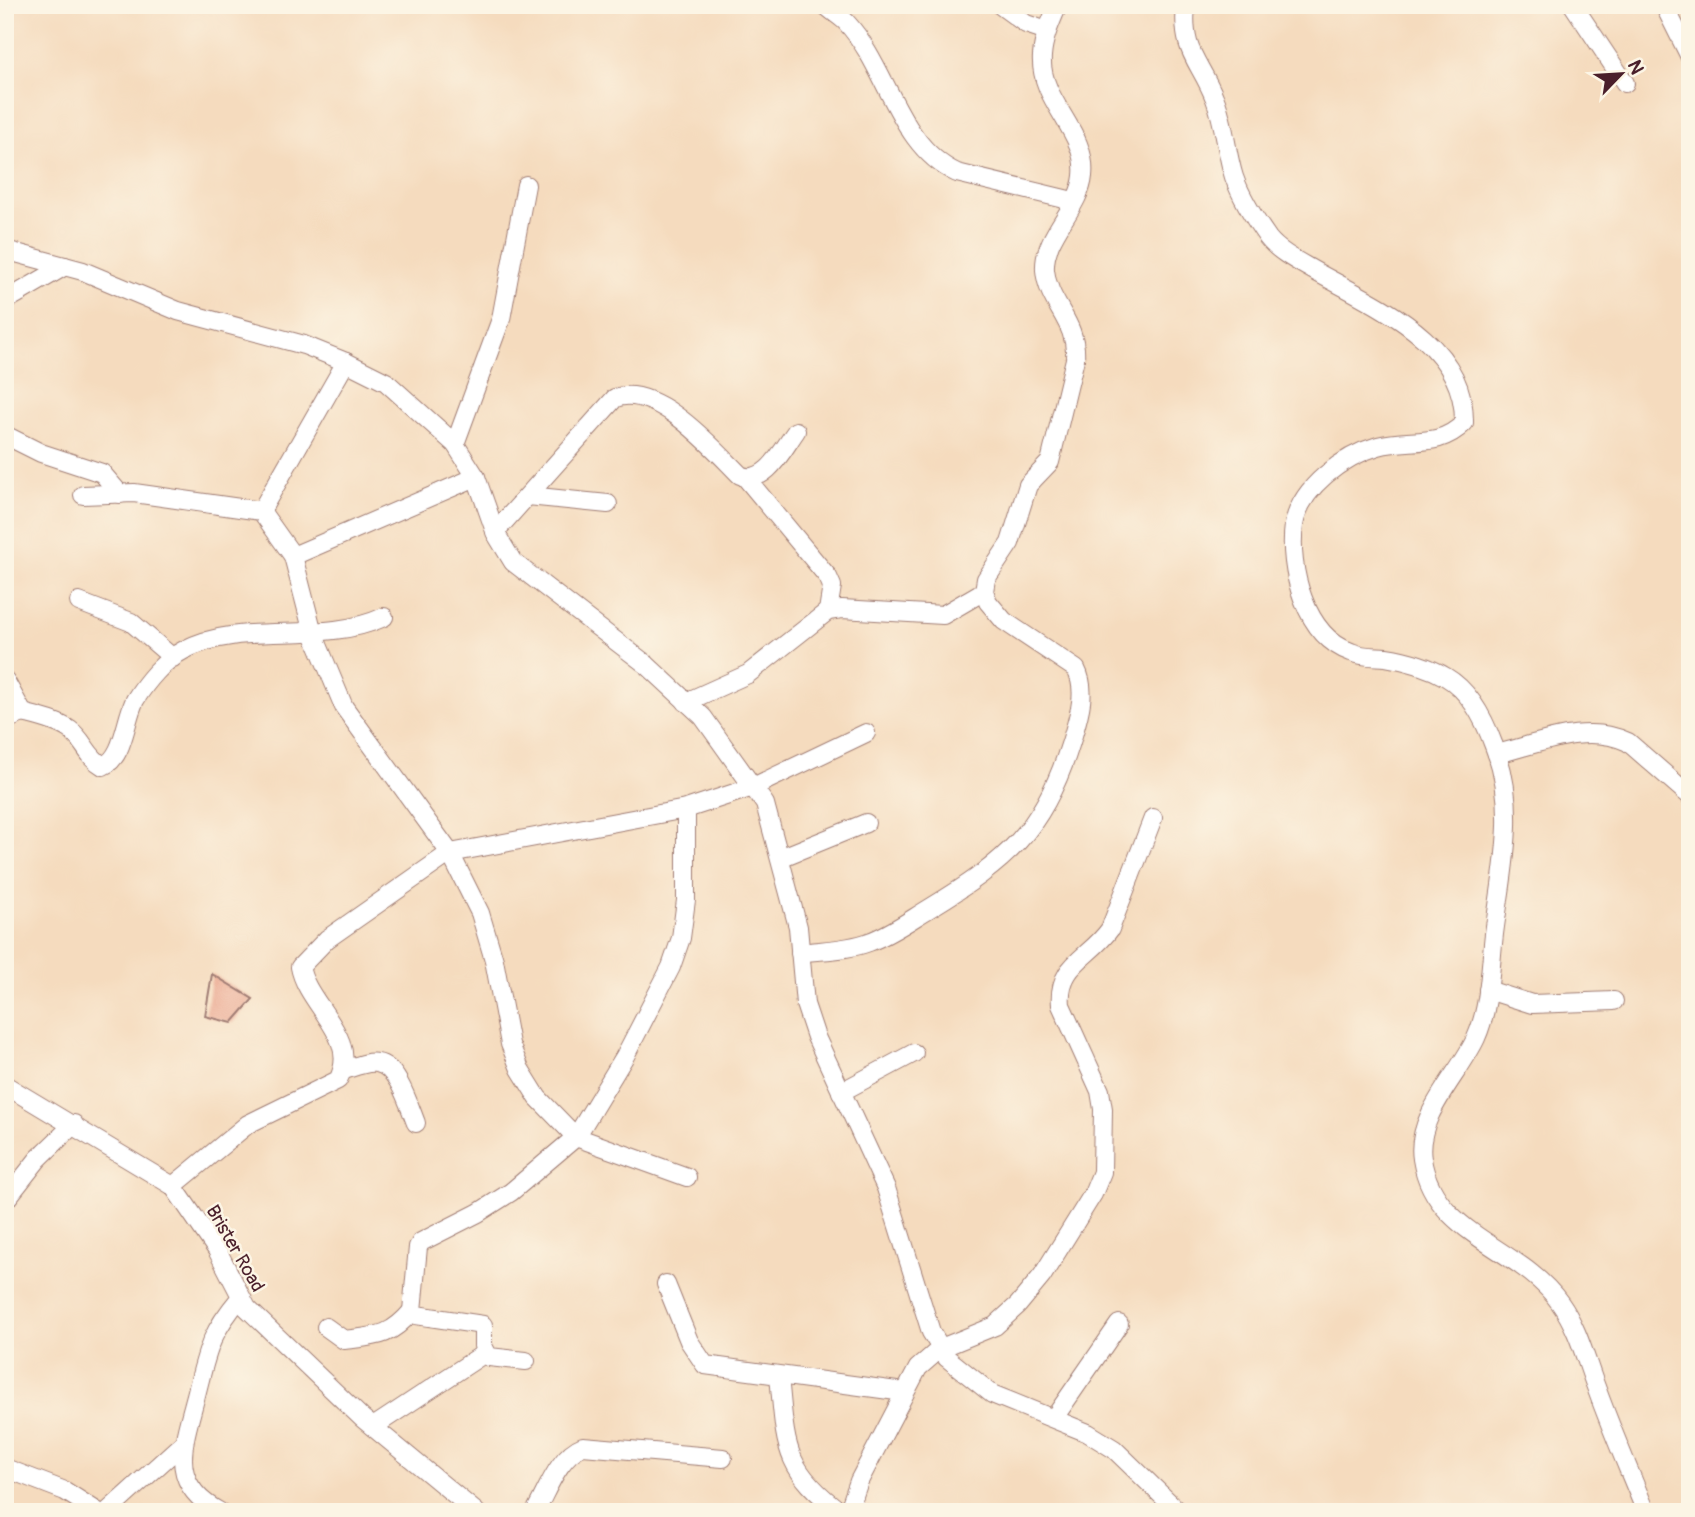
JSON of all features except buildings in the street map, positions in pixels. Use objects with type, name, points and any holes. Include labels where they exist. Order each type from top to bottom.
[{"type":"street","points":[[825,5],[846,23],[910,128],[940,165],[957,173],[1073,201]]},
{"type":"street","points":[[1000,5],[1026,23],[1047,31]]},
{"type":"street","points":[[800,953],[867,943],[890,933],[999,863],[1024,837],[1040,813],[1068,751],[1082,700],[1082,680],[1067,661],[1034,643],[1004,621],[988,602],[984,592],[986,579],[1010,543],[1028,485],[1051,462],[1076,342],[1048,285],[1045,268],[1048,251],[1083,180],[1084,163],[1078,143],[1051,98],[1044,74],[1042,56],[1047,31],[1058,5]]},
{"type":"street","points":[[1186,5],[1184,27],[1187,46],[1216,101],[1235,179],[1270,240],[1293,258],[1372,300],[1405,324],[1438,354],[1460,387],[1464,423],[1450,437],[1379,446],[1357,454],[1320,481],[1301,501],[1294,525],[1294,558],[1302,593],[1313,619],[1332,641],[1349,652],[1388,658],[1447,678],[1463,692],[1480,715],[1497,754],[1507,802],[1507,853],[1488,990],[1478,1035],[1425,1126],[1421,1156],[1430,1186],[1443,1209],[1461,1226],[1530,1273],[1559,1300],[1577,1331],[1646,1512]]},
{"type":"street","points":[[1573,5],[1625,83]]},
{"type":"street","points":[[1664,5],[1690,57]]},
{"type":"street","points":[[455,444],[501,319],[510,286],[526,185]]},
{"type":"street","points":[[5,250],[65,266],[178,311],[304,345],[346,362],[386,382],[455,444],[476,477],[495,532],[513,562],[647,665],[687,702],[703,718],[754,787],[772,822],[799,927],[805,1004],[841,1092],[886,1188],[931,1332],[941,1348],[966,1375],[992,1394],[1054,1418],[1114,1449],[1179,1512]]},
{"type":"street","points":[[5,301],[65,266]]},
{"type":"street","points":[[261,511],[346,362]]},
{"type":"street","points":[[495,532],[615,398],[623,395],[636,396],[675,414],[746,478],[828,577],[832,586],[828,611]]},
{"type":"street","points":[[746,478],[758,479],[796,431]]},
{"type":"street","points":[[5,435],[41,453],[102,473],[120,494]]},
{"type":"street","points":[[293,556],[476,477]]},
{"type":"street","points":[[83,495],[120,494],[238,506],[261,511],[293,556],[313,633],[344,707],[450,853],[488,935],[510,1044],[520,1069],[538,1098],[576,1137],[687,1177]]},
{"type":"street","points":[[528,496],[608,504]]},
{"type":"street","points":[[687,702],[748,674],[828,611],[842,609],[943,615],[984,592]]},
{"type":"street","points":[[79,602],[131,622],[173,658]]},
{"type":"street","points":[[5,680],[23,712],[70,730],[83,742],[92,760],[103,766],[109,764],[135,702],[150,680],[181,651],[219,638],[313,633],[361,626],[384,617]]},
{"type":"street","points":[[5,720],[23,712]]},
{"type":"street","points":[[173,1186],[248,1124],[338,1080],[344,1070],[345,1056],[327,1012],[309,992],[300,967],[327,939],[450,853],[686,809],[754,787],[866,733]]},
{"type":"street","points":[[1497,754],[1577,734],[1616,736],[1628,742],[1690,796]]},
{"type":"street","points":[[326,1327],[344,1340],[379,1335],[398,1328],[412,1311],[416,1259],[421,1242],[478,1213],[511,1192],[576,1137],[625,1056],[671,967],[681,938],[686,900],[686,809]]},
{"type":"street","points":[[779,1376],[785,1436],[795,1467],[812,1490],[849,1510],[859,1482],[918,1368],[941,1348],[995,1326],[1018,1305],[1042,1276],[1093,1194],[1102,1172],[1105,1146],[1100,1091],[1065,1015],[1060,994],[1064,976],[1110,929],[1153,818]]},
{"type":"street","points":[[780,859],[866,823]]},
{"type":"street","points":[[1488,990],[1532,1004],[1614,1001]]},
{"type":"street","points":[[841,1092],[914,1053]]},
{"type":"street","points":[[344,1070],[373,1062],[386,1066],[396,1079],[416,1123]]},
{"type":"street","name":"Brister Road","points":[[5,1085],[74,1124],[173,1186],[217,1250],[247,1308],[373,1427],[476,1512]]},
{"type":"street","points":[[5,1201],[38,1160],[74,1124]]},
{"type":"street","points":[[666,1284],[689,1341],[705,1365],[904,1392]]},
{"type":"street","points":[[220,1512],[209,1506],[191,1486],[186,1476],[181,1445],[208,1344],[223,1318],[240,1298]]},
{"type":"street","points":[[412,1311],[416,1315],[483,1325],[485,1353],[489,1357],[526,1361]]},
{"type":"street","points":[[1054,1418],[1119,1324]]},
{"type":"street","points":[[373,1427],[485,1353]]},
{"type":"street","points":[[107,1512],[181,1445]]},
{"type":"street","points":[[535,1512],[565,1460],[573,1450],[583,1446],[723,1458]]},
{"type":"street","points":[[5,1468],[65,1491],[98,1512]]}]
